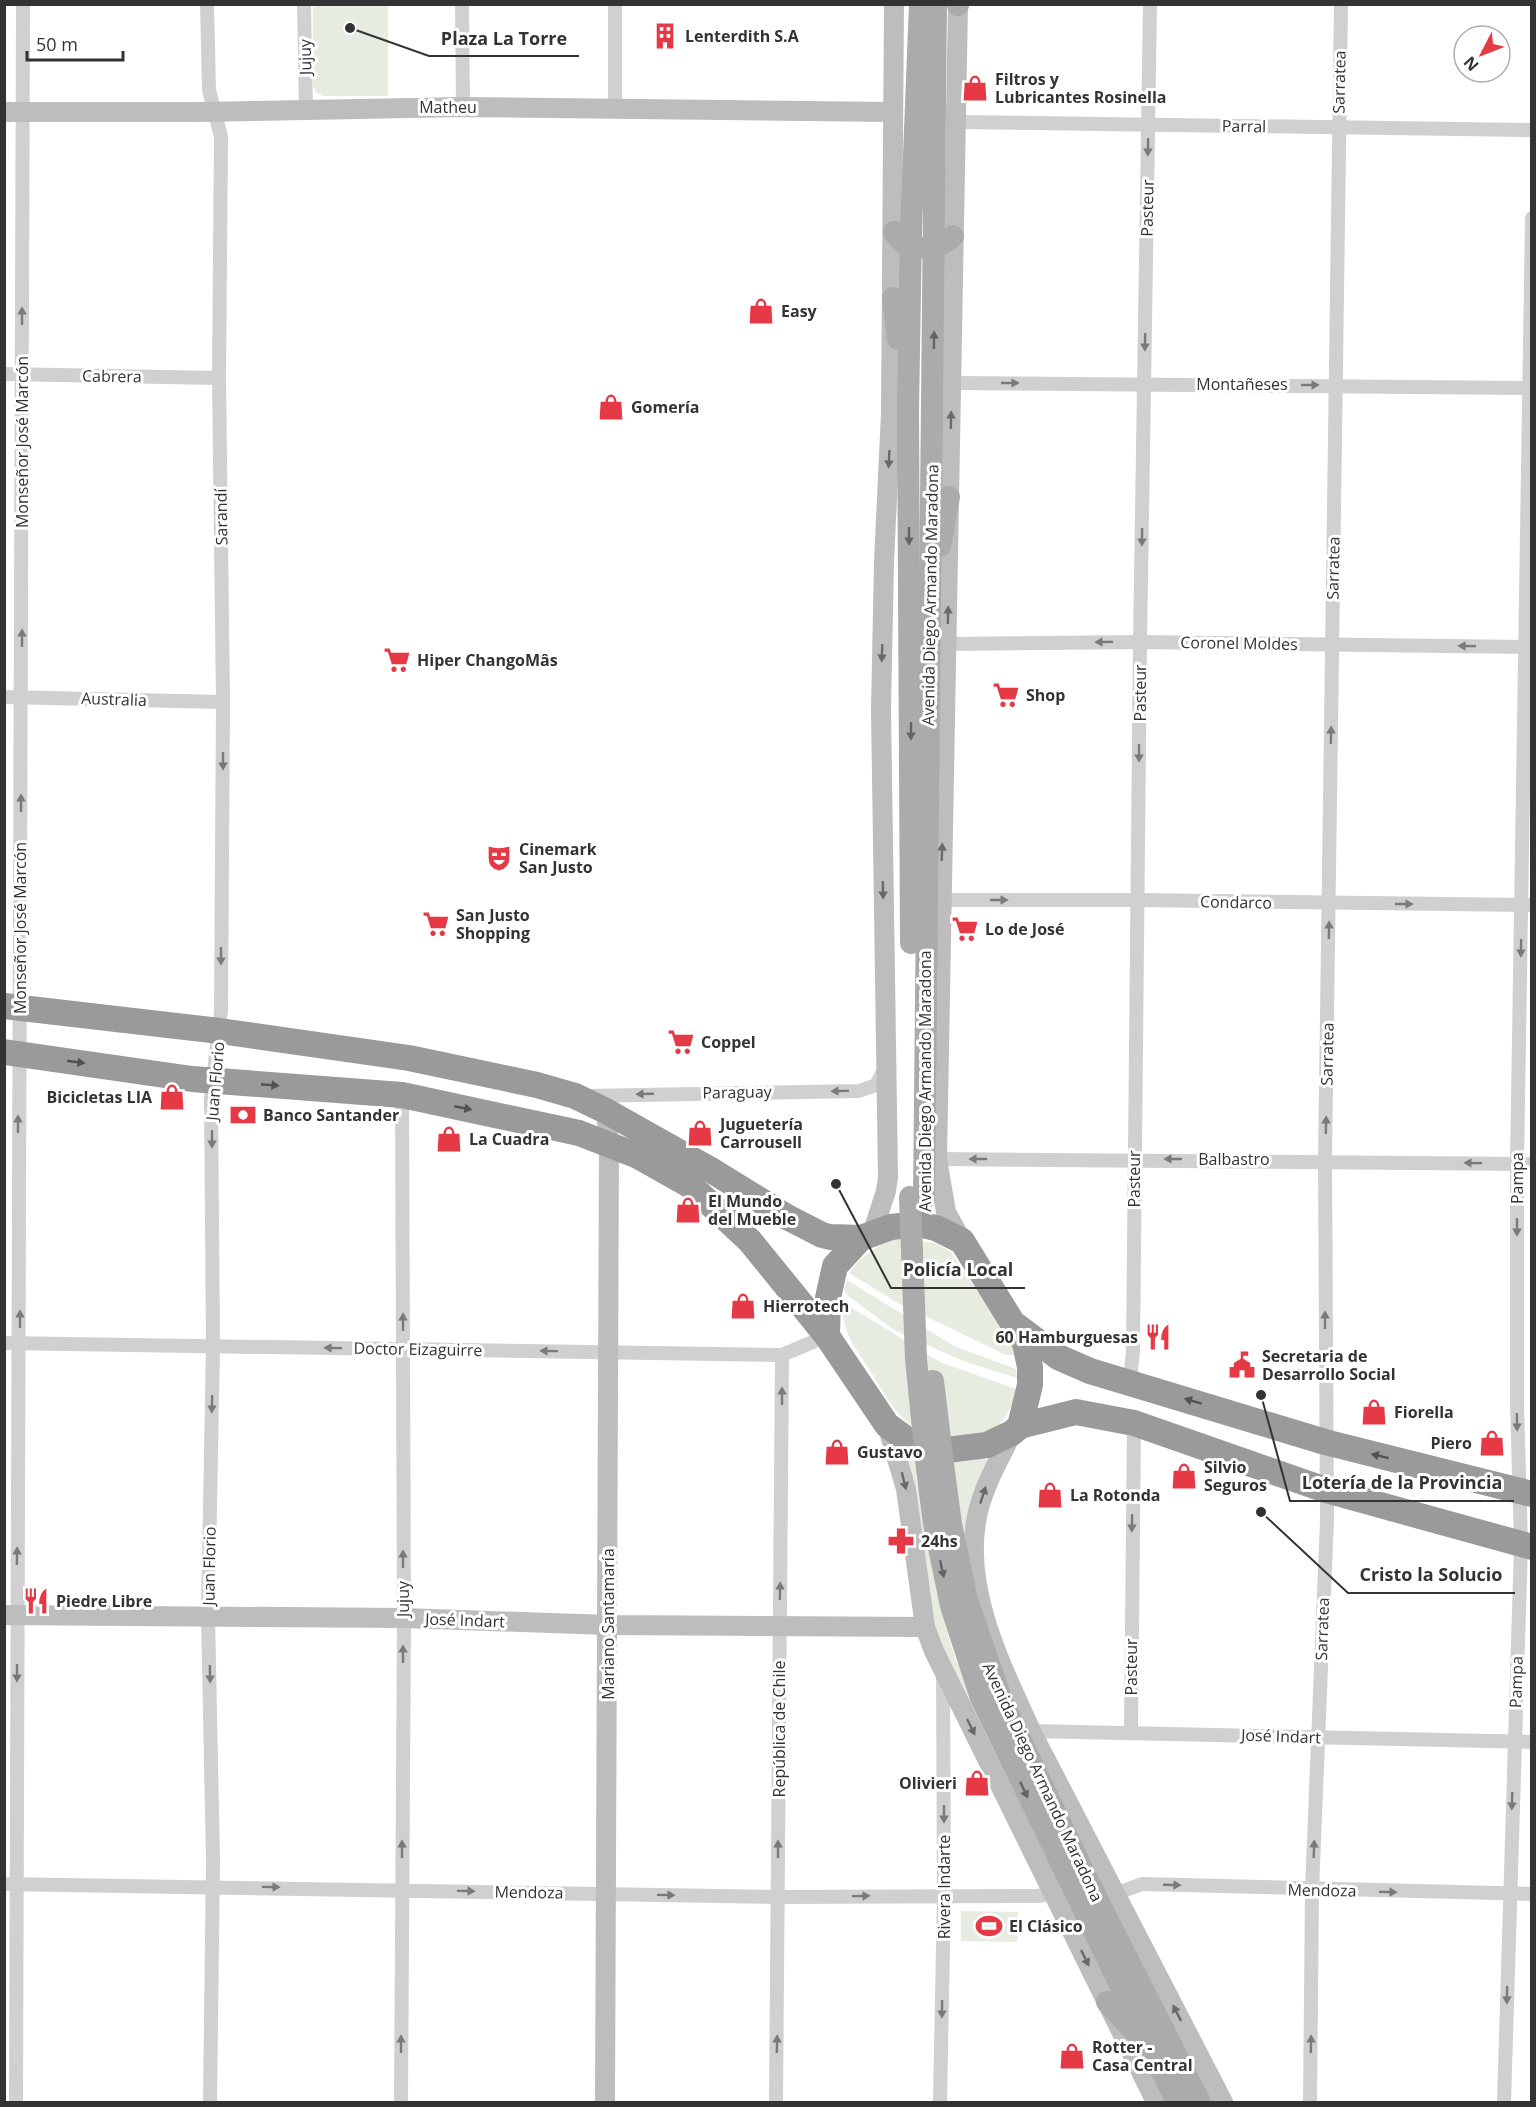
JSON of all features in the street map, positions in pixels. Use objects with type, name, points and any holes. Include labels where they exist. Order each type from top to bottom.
[{"type":"highway","points":[[13,1007],[220,1031],[409,1058],[537,1085],[575,1096],[606,1111],[711,1170],[787,1218],[830,1237],[867,1236],[903,1224],[936,1228],[962,1241],[1025,1343],[1030,1366],[1030,1385],[1016,1430]]},
{"type":"highway","points":[[12,1053],[213,1081],[402,1095],[579,1133],[658,1167],[706,1198],[750,1241],[827,1336],[886,1425],[906,1439],[923,1446],[947,1449],[987,1445],[1016,1430],[1076,1412],[1134,1423],[1326,1490],[1526,1546]]},
{"type":"highway","points":[[827,1336],[828,1298],[835,1266],[867,1236]]},
{"type":"highway","points":[[1016,1326],[1058,1357],[1090,1371],[1325,1442],[1525,1492]]},
{"type":"main road","name":"Avenida Diego Armando Maradona","points":[[920,4],[902,239],[908,411],[917,1198],[927,1315],[936,1471],[937,1543],[951,1606],[981,1698],[1177,2103]]},
{"type":"main road","name":"Avenida Diego Armando Maradona","points":[[917,1198],[928,606],[944,242],[936,4]]},
{"type":"main road","points":[[902,239],[944,242]]},
{"type":"main road","points":[[893,298],[908,411]]},
{"type":"main road","points":[[928,606],[949,497]]},
{"type":"main road","name":"Avenida Diego Armando Maradona","points":[[936,1471],[951,1524],[967,1600],[1002,1701],[1087,1879],[1200,2103]]},
{"type":"main road","points":[[1107,2002],[1150,2048],[1159,2103]]},
{"type":"street","name":"Monseñor José Marcón","points":[[16,2103],[11,1884],[11,1615],[20,1343],[11,1085],[22,697],[21,375],[14,112],[23,4]]},
{"type":"street","name":"Sarandí","points":[[207,4],[209,90],[221,136],[219,378],[223,702],[220,1031]]},
{"type":"street","name":"Jujuy","points":[[304,4],[306,109]]},
{"type":"street","points":[[462,4],[463,107]]},
{"type":"street","points":[[615,4],[615,108]]},
{"type":"street","name":"Avenida Diego Armando Maradona","points":[[867,1236],[886,1191],[888,1177],[881,709],[893,298],[902,239],[892,112],[894,4]]},
{"type":"street","name":"Pasteur","points":[[1130,1382],[1133,1351],[1140,642],[1150,4]]},
{"type":"street","name":"Sarratea","points":[[1310,2103],[1312,1890],[1326,1490],[1325,1160],[1341,4]]},
{"type":"street","name":"Avenida Diego Armando Maradona","points":[[958,5],[957,122],[944,242],[952,383],[940,900],[937,1159],[946,1212],[962,1241]]},
{"type":"street","name":"Matheu","points":[[14,112],[463,107],[892,112]]},
{"type":"street","name":"Parral","points":[[957,122],[1532,130]]},
{"type":"street","name":"Pampa","points":[[1504,2103],[1514,1742],[1526,1546],[1517,1164],[1527,905],[1532,218]]},
{"type":"street","name":"Cabrera","points":[[4,374],[219,378]]},
{"type":"street","name":"Montañeses","points":[[952,383],[1530,388]]},
{"type":"street","name":"Coronel Moldes","points":[[947,644],[1140,642],[1528,647]]},
{"type":"street","name":"Australia","points":[[4,697],[223,702]]},
{"type":"street","name":"Condarco","points":[[940,900],[1527,905]]},
{"type":"street","name":"Juan Florio","points":[[210,2103],[213,1886],[208,1615],[213,1345],[213,1081],[220,1031]]},
{"type":"street","name":"Paraguay","points":[[575,1096],[859,1091],[876,1085],[885,1066]]},
{"type":"street","name":"Jujuy","points":[[401,2103],[404,1618],[402,1095]]},
{"type":"street","name":"Mariano Santamaría","points":[[605,2103],[609,1146],[606,1111]]},
{"type":"street","name":"Balbastro","points":[[937,1159],[1325,1160],[1532,1164]]},
{"type":"street","name":"Doctor Eizaguirre","points":[[4,1343],[782,1355],[827,1336]]},
{"type":"street","name":"República de Chile","points":[[776,2103],[782,1355]]},
{"type":"street","name":"Pasteur","points":[[1131,1731],[1134,1423]]},
{"type":"street","points":[[886,1425],[906,1489],[925,1628],[943,1672],[1159,2103]]},
{"type":"street","name":"Avenida Diego Armando Maradona","points":[[1016,1430],[988,1481],[976,1522],[976,1577],[981,1603],[1006,1674],[1031,1731],[1223,2103]]},
{"type":"street","name":"José Indart","points":[[11,1615],[208,1615],[404,1618],[608,1625],[925,1628]]},
{"type":"street","name":"Rivera Indarte","points":[[940,2103],[944,1895],[943,1672]]},
{"type":"street","name":"José Indart","points":[[1031,1731],[1131,1731],[1318,1738],[1532,1742]]},
{"type":"street","name":"Mendoza","points":[[11,1884],[778,1897],[1038,1896],[1054,1893]]},
{"type":"street","name":"Mendoza","points":[[1115,1894],[1142,1884],[1532,1894]]},
{"type":"shaded area","points":[[313,5],[388,5],[388,96],[324,96],[316,93],[313,85]]},
{"type":"shaded area","points":[[899,1238],[934,1243],[951,1252],[1014,1346],[1016,1355],[1006,1355],[898,1303],[849,1273],[871,1251]]},
{"type":"shaded area","points":[[847,1280],[954,1346],[1016,1369],[1017,1378],[963,1361],[894,1330],[847,1295],[844,1289]]},
{"type":"shaded area","points":[[844,1303],[940,1362],[1019,1390],[1002,1422],[984,1435],[961,1440],[936,1437],[914,1427],[895,1409],[850,1339],[844,1322]]},
{"type":"shaded area","points":[[904,1451],[942,1462],[961,1462],[981,1457],[987,1460],[971,1507],[968,1539],[971,1588],[986,1646],[980,1631],[967,1581],[950,1479],[916,1475],[939,1603],[954,1655],[985,1730],[1123,2015],[1107,1994],[1092,1966],[946,1664],[931,1613],[915,1508],[903,1457]]},
{"type":"shaded area","points":[[997,1676],[1216,2102],[1208,2102],[1011,1713]]},
{"type":"shaded area","name":"El Clásico","points":[[961,1911],[1018,1912],[1017,1942],[961,1941]]},
{"type":"place","name":"Plaza La Torre","points":[[350,28]]},
{"type":"place","name":"Lenterdith S.A","points":[[665,36]]},
{"type":"place","name":"Filtros y Lubricantes Rosinella","points":[[975,88]]},
{"type":"place","name":"Easy","points":[[761,311]]},
{"type":"place","name":"Gomería","points":[[611,407]]},
{"type":"place","name":"Hiper ChangoMâs","points":[[397,660]]},
{"type":"place","name":"Shop","points":[[1006,695]]},
{"type":"place","name":"Cinemark San Justo","points":[[499,858]]},
{"type":"place","name":"San Justo Shopping","points":[[436,924]]},
{"type":"place","name":"Lo de José","points":[[965,929]]},
{"type":"place","name":"Coppel","points":[[681,1042]]},
{"type":"place","name":"Bicicletas LIA","points":[[172,1097]]},
{"type":"place","name":"Banco Santander","points":[[243,1115]]},
{"type":"place","name":"Juguetería Carrousell","points":[[700,1133]]},
{"type":"place","name":"La Cuadra","points":[[449,1139]]},
{"type":"place","name":"Policía Local","points":[[836,1184]]},
{"type":"place","name":"El Mundo del Mueble","points":[[688,1210]]},
{"type":"place","name":"Hierrotech","points":[[743,1306]]},
{"type":"place","name":"60 Hamburguesas","points":[[1158,1337]]},
{"type":"place","name":"Secretaria de Desarrollo Social","points":[[1242,1365]]},
{"type":"place","name":"Lotería de la Provincia","points":[[1261,1395]]},
{"type":"place","name":"Fiorella","points":[[1374,1412]]},
{"type":"place","name":"Piero","points":[[1492,1443]]},
{"type":"place","name":"Gustavo","points":[[837,1452]]},
{"type":"place","name":"Silvio Seguros","points":[[1184,1476]]},
{"type":"place","name":"La Rotonda","points":[[1050,1495]]},
{"type":"place","name":"Cristo la Solucio","points":[[1261,1512]]},
{"type":"place","name":"24hs","points":[[901,1541]]},
{"type":"place","name":"Piedre Libre","points":[[36,1601]]},
{"type":"place","name":"Olivieri","points":[[977,1783]]},
{"type":"place","name":"El Clásico","points":[[989,1926]]},
{"type":"place","name":"Rotter - Casa Central","points":[[1072,2056]]}]
